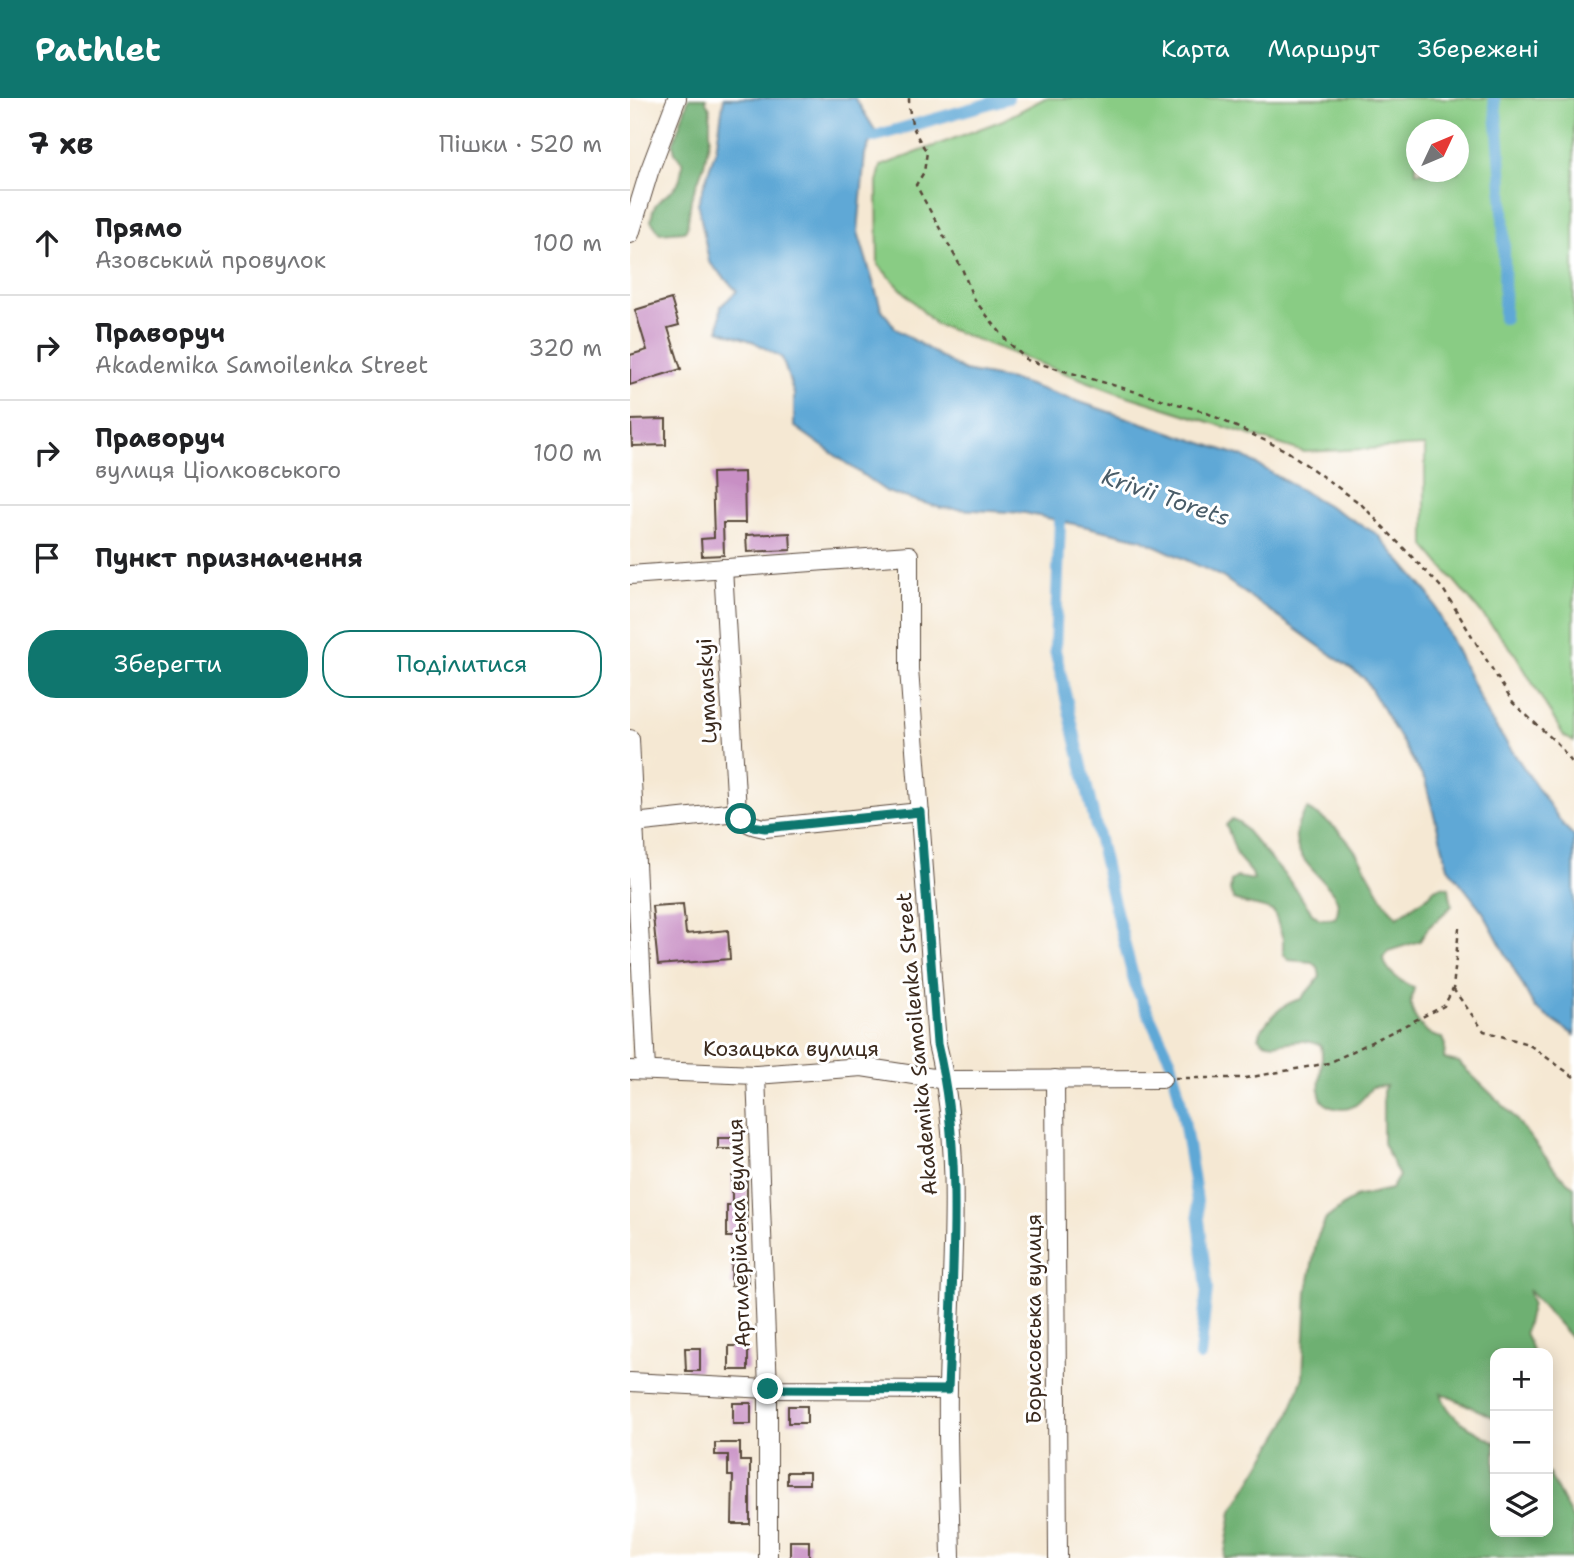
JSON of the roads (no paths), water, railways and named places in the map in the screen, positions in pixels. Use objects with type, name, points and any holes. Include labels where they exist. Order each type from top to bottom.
[{"type":"street","points":[[630,233],[649,172],[677,98]]},
{"type":"street","name":"Akademika Samoilenka Street","points":[[630,575],[909,555],[909,669],[937,1044],[946,1080],[955,1210],[948,1390],[951,1558]]},
{"type":"street","name":"Lymanskyi","points":[[723,568],[737,812]]},
{"type":"street","points":[[630,739],[638,1070]]},
{"type":"street","points":[[634,823],[737,812],[741,819],[752,826],[765,828],[920,812]]},
{"type":"street","name":"Козацька вулиця","points":[[638,1070],[757,1075],[862,1068],[946,1080],[1162,1079]]},
{"type":"street","name":"Артилерійська вулиця","points":[[757,1075],[768,1389],[768,1558]]},
{"type":"street","name":"Борисовська вулиця","points":[[1055,1079],[1058,1558]]},
{"type":"street","points":[[630,1382],[768,1389],[948,1390]]},
{"type":"water","name":"Krivii Torets","points":[[724,98],[855,98],[875,130],[865,154],[858,232],[881,308],[896,329],[964,371],[1017,381],[1244,457],[1377,534],[1429,594],[1490,719],[1564,826],[1574,836],[1574,1035],[1535,1008],[1483,912],[1448,867],[1425,781],[1365,679],[1221,576],[1141,539],[1025,513],[941,508],[887,492],[794,426],[794,394],[782,358],[754,342],[719,330],[721,306],[737,291],[709,262],[698,203],[716,149]]},
{"type":"waterway","points":[[872,137],[1008,98]]},
{"type":"waterway","points":[[1494,98],[1503,208],[1504,318]]},
{"type":"waterway","points":[[1060,521],[1055,650],[1136,988],[1171,1061],[1182,1108],[1196,1194],[1207,1289],[1200,1356]]}]
